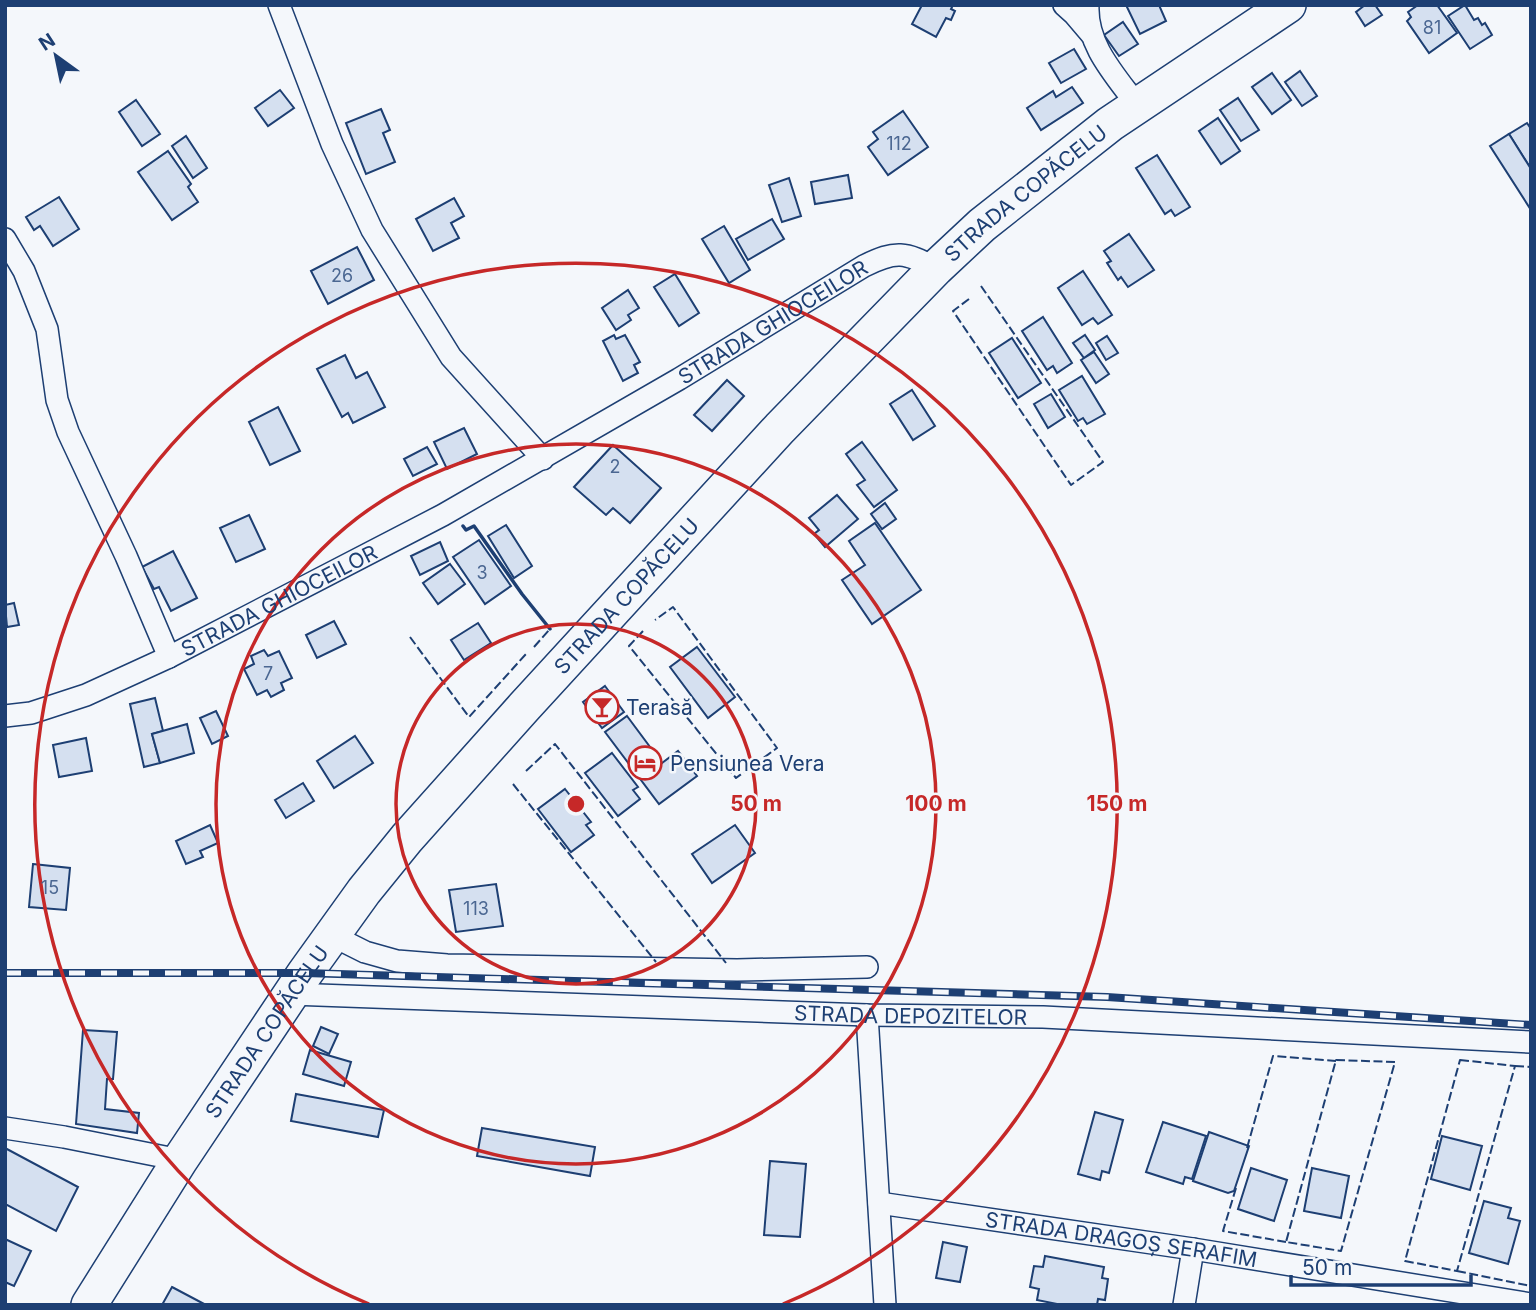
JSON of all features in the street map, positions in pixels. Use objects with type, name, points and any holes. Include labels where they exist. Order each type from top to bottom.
[{"type":"main road","name":"STRADA COPĂCELU","points":[[89,1305],[180,1160],[331,934],[407,838],[780,428],[936,268],[982,225],[1138,105],[1288,5]]},
{"type":"street","points":[[279,5],[332,144],[373,230],[451,357],[543,459]]},
{"type":"street","points":[[1064,5],[1091,35],[1103,60],[1138,105]]},
{"type":"street","points":[[1088,5],[1091,35]]},
{"type":"street","points":[[5,239],[24,271],[47,329],[57,400],[68,432],[126,556],[169,657]]},
{"type":"street","name":"STRADA GHIOCEILOR","points":[[5,716],[31,713],[86,695],[169,657],[431,521],[679,379],[864,265],[886,255],[904,255],[936,268]]},
{"type":"street","points":[[331,934],[365,952],[397,961],[447,965],[737,970],[867,967]]},
{"type":"street","name":"STRADA DEPOZITELOR","points":[[291,994],[867,1015],[1044,1017],[1531,1042]]},
{"type":"street","points":[[867,1015],[884,1305]]},
{"type":"street","points":[[5,1128],[180,1160]]},
{"type":"street","name":"STRADA DRAGOȘ SERAFIM","points":[[878,1203],[1193,1250],[1465,1300],[1531,1304]]},
{"type":"street","points":[[1184,1305],[1193,1250]]},
{"type":"building","points":[[922,5],[953,5],[951,9],[955,11],[951,20],[946,18],[936,37],[912,24]]},
{"type":"building","points":[[1126,5],[1159,5],[1166,21],[1140,34]]},
{"type":"building","points":[[1365,5],[1375,5],[1382,15],[1365,26],[1356,12]]},
{"type":"building","points":[[1418,5],[1437,5],[1457,33],[1429,53],[1407,21],[1411,17],[1408,12]]},
{"type":"building","points":[[1465,5],[1474,20],[1478,18],[1482,25],[1485,23],[1492,35],[1470,49],[1448,16]]},
{"type":"building","points":[[1123,22],[1138,44],[1119,56],[1104,35]]},
{"type":"building","points":[[1074,49],[1086,69],[1061,83],[1049,63]]},
{"type":"building","points":[[1300,71],[1317,96],[1302,106],[1285,82]]},
{"type":"building","points":[[1272,73],[1291,100],[1272,114],[1252,87]]},
{"type":"building","points":[[1072,87],[1083,103],[1041,130],[1027,108],[1053,91],[1056,97]]},
{"type":"building","points":[[280,90],[294,108],[268,126],[255,108]]},
{"type":"building","points":[[1238,98],[1259,130],[1241,141],[1220,110]]},
{"type":"building","points":[[136,100],[160,134],[142,146],[119,112]]},
{"type":"building","points":[[381,109],[390,130],[383,133],[395,162],[366,174],[346,123]]},
{"type":"building","points":[[903,111],[928,147],[888,175],[868,147],[878,139],[873,132]]},
{"type":"building","points":[[1218,118],[1240,151],[1221,164],[1199,131]]},
{"type":"building","points":[[1527,123],[1531,129],[1531,169],[1509,134]]},
{"type":"building","points":[[1509,134],[1531,169],[1531,210],[1490,146]]},
{"type":"building","points":[[186,136],[207,168],[193,178],[172,146]]},
{"type":"building","points":[[168,151],[191,184],[188,187],[198,202],[172,220],[138,172]]},
{"type":"building","points":[[1157,155],[1190,207],[1175,216],[1171,210],[1165,214],[1136,168]]},
{"type":"building","points":[[848,175],[852,198],[815,204],[811,182]]},
{"type":"building","points":[[789,178],[801,216],[782,222],[769,185]]},
{"type":"building","points":[[59,197],[79,229],[53,246],[40,226],[34,230],[26,217]]},
{"type":"building","points":[[454,198],[464,216],[451,223],[459,238],[433,251],[416,219]]},
{"type":"building","points":[[772,219],[784,239],[748,260],[736,239]]},
{"type":"building","points":[[724,226],[750,270],[729,283],[702,239]]},
{"type":"building","points":[[1129,234],[1154,270],[1128,287],[1121,277],[1118,280],[1107,263],[1111,261],[1104,251]]},
{"type":"building","points":[[357,247],[374,280],[328,304],[311,271]]},
{"type":"building","points":[[1083,271],[1112,315],[1098,324],[1093,318],[1082,325],[1058,288]]},
{"type":"building","points":[[675,274],[699,313],[679,326],[654,287]]},
{"type":"building","points":[[628,290],[639,308],[628,315],[631,320],[616,330],[602,308]]},
{"type":"building","points":[[1043,317],[1072,363],[1057,373],[1053,366],[1047,370],[1022,331]]},
{"type":"building","points":[[614,335],[616,339],[625,335],[640,362],[634,365],[638,373],[623,381],[603,341]]},
{"type":"building","points":[[1085,335],[1095,350],[1084,358],[1073,343]]},
{"type":"building","points":[[1107,336],[1118,353],[1106,360],[1096,343]]},
{"type":"building","points":[[1012,338],[1041,383],[1018,398],[989,353]]},
{"type":"building","points":[[1094,352],[1109,374],[1096,383],[1081,360]]},
{"type":"building","points":[[345,355],[356,378],[367,372],[385,407],[353,423],[348,413],[342,417],[317,369]]},
{"type":"building","points":[[1082,376],[1105,414],[1087,424],[1083,418],[1078,421],[1059,390]]},
{"type":"building","points":[[727,380],[744,396],[712,431],[694,415]]},
{"type":"building","points":[[912,390],[935,426],[913,440],[890,404]]},
{"type":"building","points":[[1051,394],[1065,417],[1048,428],[1034,404]]},
{"type":"building","points":[[278,407],[300,451],[270,465],[249,422]]},
{"type":"building","points":[[464,428],[477,454],[447,469],[434,442]]},
{"type":"building","points":[[862,442],[897,490],[874,507],[857,485],[865,480],[846,454]]},
{"type":"building","points":[[613,445],[661,488],[630,523],[613,508],[606,515],[574,487]]},
{"type":"building","points":[[427,447],[437,464],[413,476],[404,459]]},
{"type":"building","points":[[837,495],[858,519],[825,547],[814,534],[819,530],[809,518]]},
{"type":"building","points":[[885,503],[896,519],[882,529],[871,514]]},
{"type":"building","points":[[249,515],[265,549],[236,562],[220,528]]},
{"type":"building","points":[[875,523],[921,590],[872,624],[842,580],[865,565],[849,541]]},
{"type":"building","points":[[506,525],[532,566],[514,578],[488,536]]},
{"type":"building","points":[[479,540],[511,586],[485,604],[453,557]]},
{"type":"building","points":[[440,542],[448,561],[420,575],[411,556]]},
{"type":"building","points":[[173,551],[197,598],[171,611],[159,587],[154,589],[142,567]]},
{"type":"building","points":[[450,564],[465,584],[438,604],[423,583]]},
{"type":"building","points":[[14,603],[19,625],[7,627],[5,605]]},
{"type":"building","points":[[334,621],[346,644],[317,658],[306,635]]},
{"type":"building","points":[[478,623],[491,643],[464,660],[451,640]]},
{"type":"building","points":[[697,647],[735,697],[708,718],[670,667]]},
{"type":"building","points":[[264,650],[268,656],[279,651],[292,678],[281,683],[284,690],[271,697],[267,690],[257,695],[244,669],[254,664],[251,656]]},
{"type":"building","points":[[605,686],[624,712],[602,728],[583,702]]},
{"type":"building","points":[[155,698],[163,731],[152,734],[160,763],[144,767],[130,704]]},
{"type":"building","points":[[216,711],[228,736],[212,744],[200,718]]},
{"type":"building","points":[[627,716],[662,763],[678,751],[697,776],[659,804],[605,732]]},
{"type":"building","points":[[187,724],[194,753],[160,763],[152,734]]},
{"type":"building","points":[[355,736],[373,763],[334,788],[317,761]]},
{"type":"building","points":[[86,738],[92,771],[59,777],[53,745]]},
{"type":"building","points":[[612,753],[638,787],[633,790],[640,799],[618,816],[585,773]]},
{"type":"building","points":[[303,783],[314,801],[286,818],[275,800]]},
{"type":"building","points":[[565,789],[591,822],[586,825],[594,835],[571,852],[538,809]]},
{"type":"building","points":[[210,825],[218,843],[200,851],[203,857],[186,864],[176,841]]},
{"type":"building","points":[[735,825],[755,853],[712,883],[692,854]]},
{"type":"building","points":[[33,864],[70,868],[66,910],[29,907]]},
{"type":"building","points":[[496,884],[503,926],[456,932],[449,890]]},
{"type":"building","points":[[321,1027],[338,1034],[329,1054],[313,1046]]},
{"type":"building","points":[[83,1030],[117,1032],[113,1079],[107,1079],[105,1109],[139,1113],[137,1133],[76,1124]]},
{"type":"building","points":[[310,1050],[351,1062],[344,1086],[303,1074]]},
{"type":"building","points":[[296,1094],[384,1110],[378,1137],[291,1121]]},
{"type":"building","points":[[1095,1112],[1123,1120],[1109,1173],[1102,1171],[1100,1180],[1078,1174]]},
{"type":"building","points":[[1163,1122],[1206,1136],[1192,1179],[1185,1177],[1183,1184],[1146,1172]]},
{"type":"building","points":[[482,1128],[595,1147],[590,1176],[477,1156]]},
{"type":"building","points":[[1209,1132],[1249,1146],[1234,1191],[1228,1193],[1193,1181]]},
{"type":"building","points":[[1442,1136],[1482,1146],[1470,1190],[1431,1179]]},
{"type":"building","points":[[5,1148],[78,1187],[56,1231],[5,1204]]},
{"type":"building","points":[[770,1161],[806,1164],[800,1237],[764,1235]]},
{"type":"building","points":[[1251,1168],[1287,1180],[1274,1221],[1238,1209]]},
{"type":"building","points":[[1312,1168],[1349,1176],[1341,1218],[1304,1211]]},
{"type":"building","points":[[1484,1201],[1511,1208],[1508,1218],[1520,1221],[1508,1264],[1469,1253]]},
{"type":"building","points":[[5,1239],[31,1251],[14,1286],[5,1282]]},
{"type":"building","points":[[943,1242],[967,1247],[960,1282],[936,1278]]},
{"type":"building","points":[[1045,1256],[1104,1267],[1102,1278],[1108,1279],[1105,1300],[1098,1299],[1097,1305],[1062,1305],[1037,1300],[1039,1289],[1030,1287],[1034,1266],[1043,1267]]},
{"type":"building","points":[[172,1287],[206,1305],[162,1305]]},
{"type":"railway","points":[[5,973],[305,973],[1107,997],[1531,1025]]},
{"type":"fence","points":[[969,299],[953,311],[1071,485],[1103,462],[981,286]]},
{"type":"fence","points":[[643,631],[629,646],[736,778],[777,748],[673,607],[655,620]]},
{"type":"fence","points":[[534,647],[550,629]]},
{"type":"fence","points":[[410,637],[469,717],[526,654]]},
{"type":"fence","points":[[526,771],[555,744],[726,963]]},
{"type":"fence","points":[[513,784],[656,962]]},
{"type":"fence","points":[[1247,1148],[1273,1056],[1336,1061]]},
{"type":"fence","points":[[1336,1060],[1395,1062],[1341,1251],[1286,1242],[1336,1060]]},
{"type":"fence","points":[[1460,1060],[1515,1066],[1457,1271],[1405,1261],[1460,1060]]},
{"type":"fence","points":[[1515,1066],[1531,1067]]},
{"type":"fence","points":[[1236,1188],[1223,1231],[1286,1242]]},
{"type":"fence","points":[[1457,1271],[1531,1286]]},
{"type":"wall","points":[[463,526],[466,530],[474,526],[550,629]]},
{"type":"place","name":"Terasă","points":[[602,707]]},
{"type":"place","name":"Pensiunea Vera","points":[[645,763]]}]
